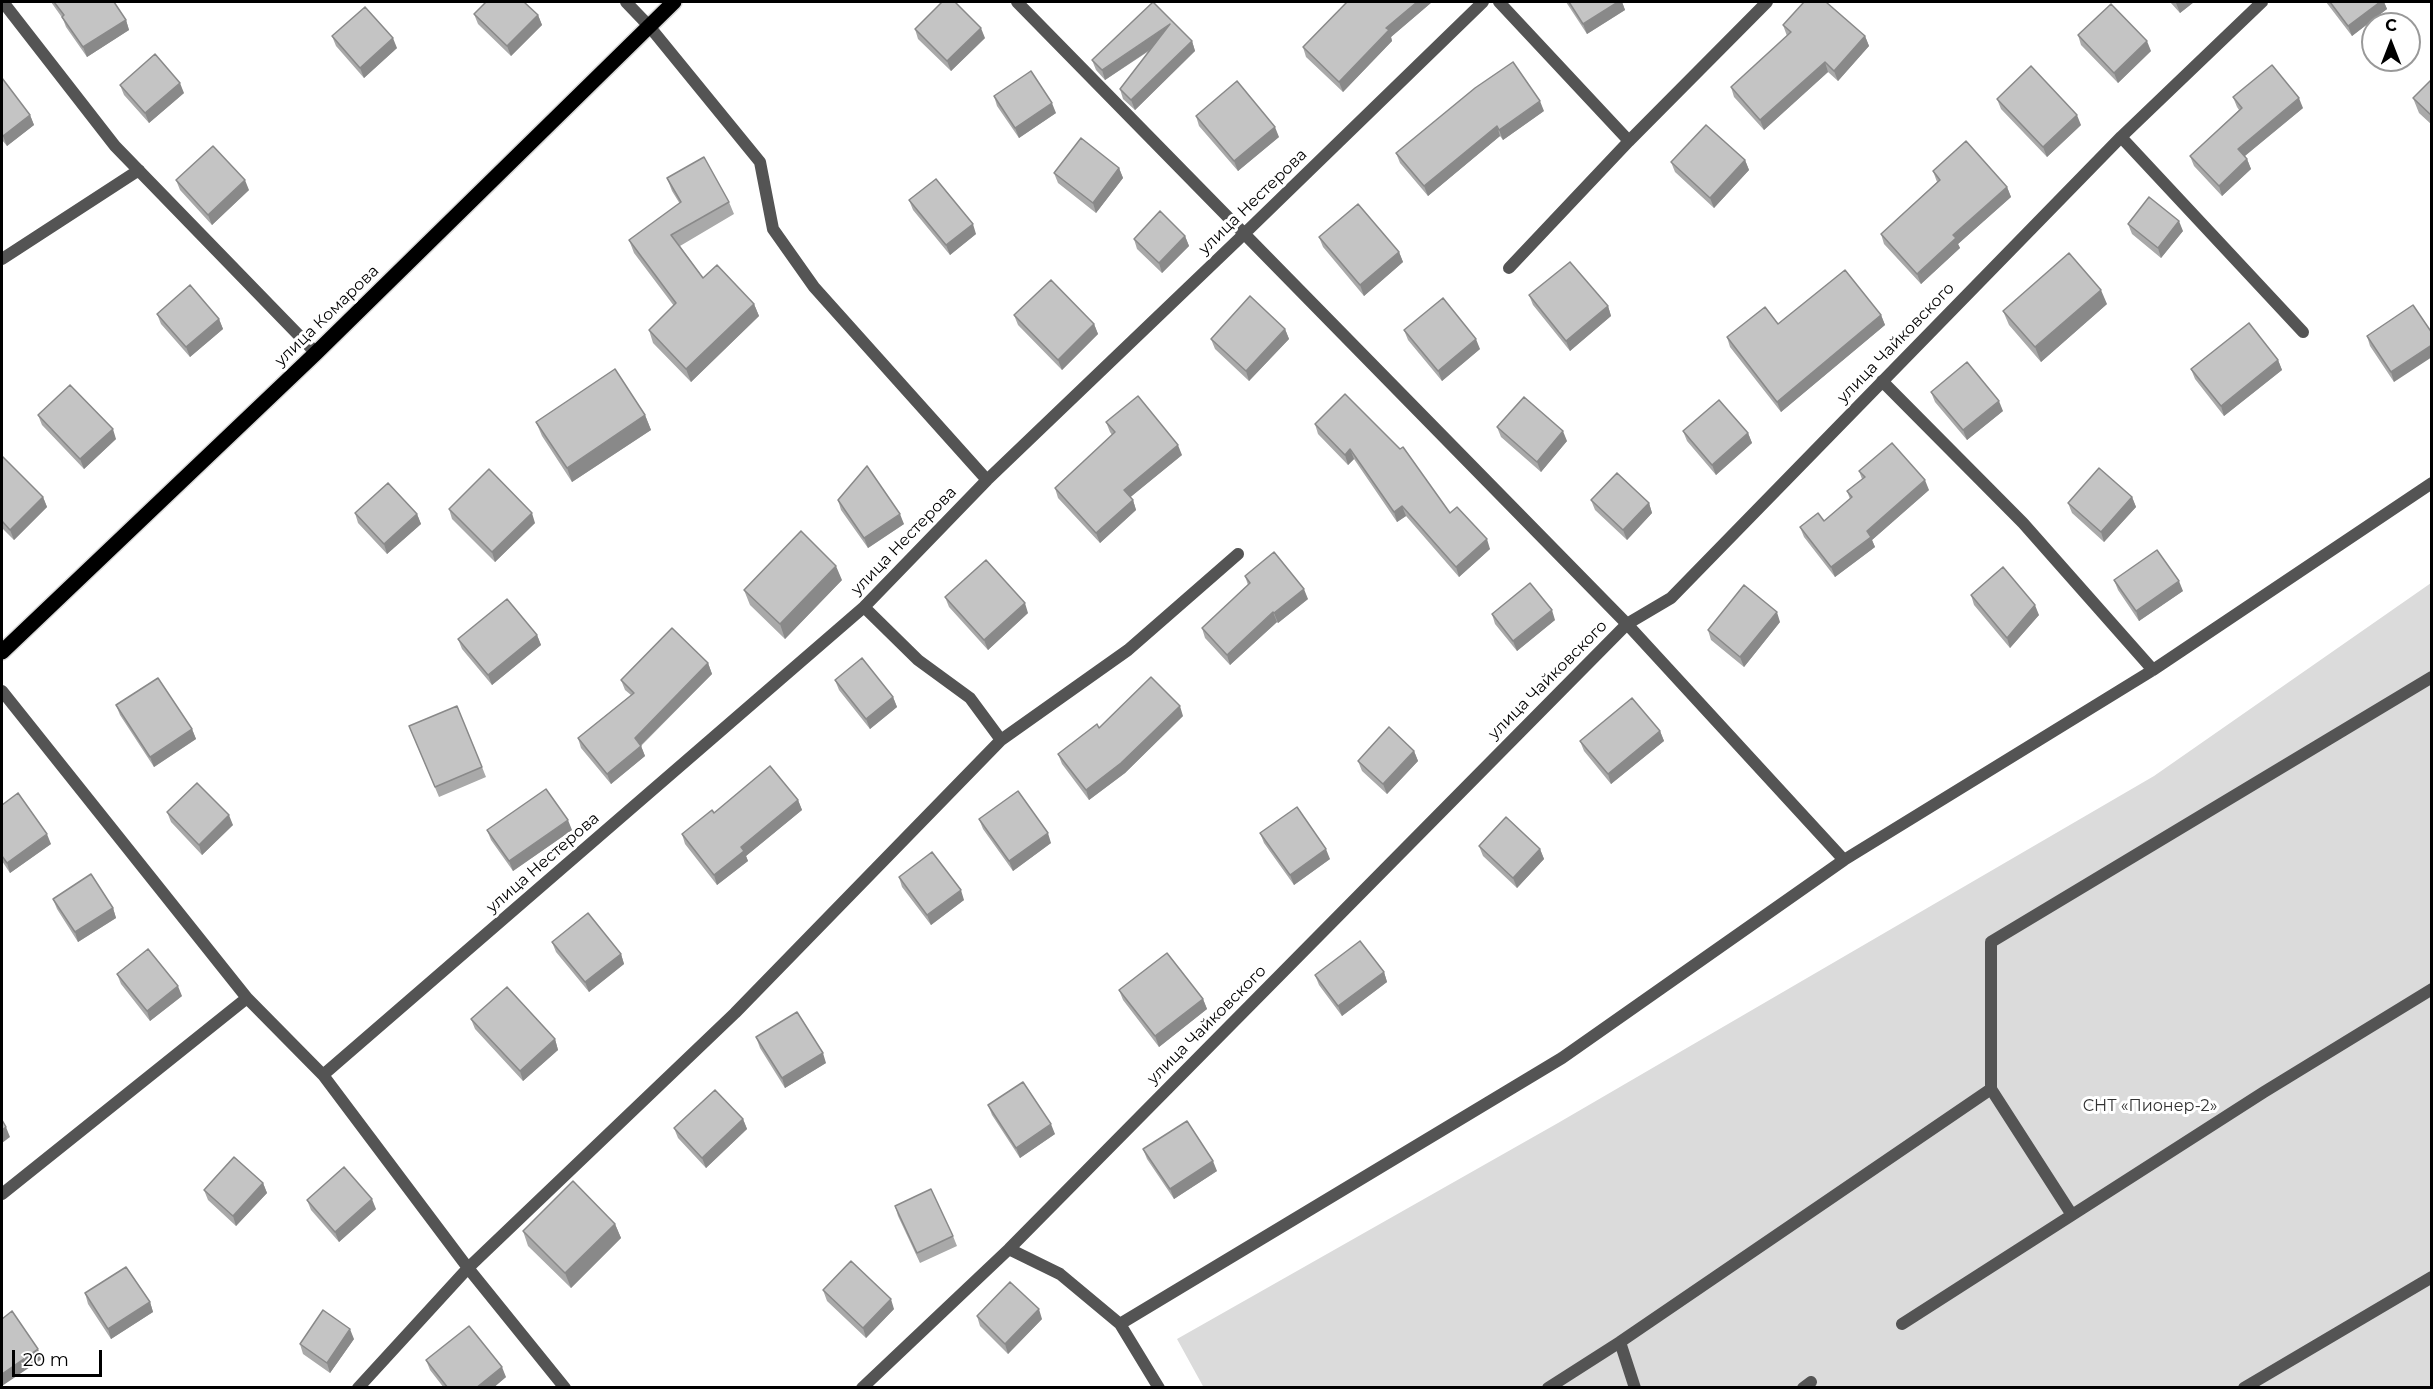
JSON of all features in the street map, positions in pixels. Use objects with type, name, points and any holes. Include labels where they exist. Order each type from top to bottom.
[{"type":"main road","name":"улица Комарова","points":[[2,652],[316,353],[674,2]]},
{"type":"street","points":[[3,2],[116,146],[316,353]]},
{"type":"street","points":[[626,2],[649,26],[760,162],[773,229],[814,286],[987,480]]},
{"type":"street","points":[[1017,2],[1627,624],[1844,860]]},
{"type":"street","name":"улица Нестерова","points":[[323,1075],[864,607],[987,480],[1245,234],[1483,2]]},
{"type":"street","points":[[1498,2],[1629,141]]},
{"type":"street","points":[[1509,268],[1629,141],[1767,2]]},
{"type":"street","name":"улица Чайковского","points":[[862,1388],[1009,1249],[1627,624],[1671,598],[2121,137],[2262,2]]},
{"type":"street","points":[[2121,137],[2303,332]]},
{"type":"street","points":[[2,259],[139,171]]},
{"type":"street","points":[[1882,381],[2023,523],[2153,669]]},
{"type":"street","points":[[1120,1324],[1562,1058],[1844,860],[2153,669],[2432,483]]},
{"type":"street","points":[[358,1388],[468,1268],[735,1013],[1001,740],[1128,650],[1238,554]]},
{"type":"street","points":[[864,607],[918,660],[970,698],[1001,740]]},
{"type":"street","points":[[2072,1215],[1991,1089],[1991,942],[2432,677]]},
{"type":"street","points":[[2,691],[246,998],[323,1075],[468,1268],[565,1388]]},
{"type":"street","points":[[1902,1324],[2274,1086],[2432,989]]},
{"type":"street","points":[[2,1194],[246,998]]},
{"type":"street","points":[[1548,1388],[1620,1342],[1991,1089]]},
{"type":"street","points":[[1009,1249],[1060,1274],[1120,1324],[1159,1388]]},
{"type":"street","points":[[2244,1388],[2432,1277]]},
{"type":"street","points":[[1620,1342],[1635,1388]]},
{"type":"green space","name":"СНТ «Пионер-2»","points":[[2431,583],[2431,1387],[1204,1388],[1177,1339],[1558,1123],[2154,776]]},
{"type":"building","points":[[54,2],[114,2],[126,20],[83,47]]},
{"type":"building","points":[[486,2],[524,2],[538,15],[507,46],[474,14]]},
{"type":"building","points":[[942,2],[955,2],[981,28],[947,61],[915,29]]},
{"type":"building","points":[[1153,2],[1192,41],[1131,100],[1120,89],[1170,24],[1102,70],[1092,60]]},
{"type":"building","points":[[1347,2],[1417,2],[1386,28],[1389,30],[1339,82],[1303,47]]},
{"type":"building","points":[[1569,2],[1618,2],[1583,24]]},
{"type":"building","points":[[1804,2],[1826,2],[1865,36],[1834,71],[1825,62],[1760,120],[1731,87],[1791,32],[1783,25]]},
{"type":"building","points":[[2330,2],[2380,2],[2367,12],[2361,12],[2361,16],[2348,26]]},
{"type":"building","points":[[2111,4],[2147,41],[2114,73],[2078,35]]},
{"type":"building","points":[[365,7],[393,38],[360,68],[332,36]]},
{"type":"building","points":[[155,54],[180,83],[145,113],[120,85]]},
{"type":"building","points":[[1513,62],[1540,101],[1499,130],[1497,126],[1424,186],[1396,153],[1475,88]]},
{"type":"building","points":[[2272,65],[2299,98],[2238,149],[2247,159],[2219,186],[2190,156],[2242,108],[2233,97]]},
{"type":"building","points":[[2031,66],[2077,115],[2043,147],[1997,99]]},
{"type":"building","points":[[1031,71],[1052,103],[1015,128],[994,96]]},
{"type":"building","points":[[2,78],[30,115],[3,136],[2,134]]},
{"type":"building","points":[[2432,79],[2432,116],[2413,98]]},
{"type":"building","points":[[1237,81],[1275,127],[1234,161],[1196,116]]},
{"type":"building","points":[[1706,125],[1745,160],[1710,198],[1671,162]]},
{"type":"building","points":[[1081,138],[1119,168],[1093,203],[1054,173]]},
{"type":"building","points":[[1966,141],[2007,187],[1953,235],[1956,238],[1917,274],[1881,234],[1940,180],[1933,171]]},
{"type":"building","points":[[213,146],[245,180],[208,215],[176,180]]},
{"type":"building","points":[[704,157],[729,202],[671,235],[703,278],[717,265],[754,304],[686,369],[649,330],[676,303],[629,240],[681,202],[667,178]]},
{"type":"building","points":[[936,179],[973,224],[946,245],[909,200]]},
{"type":"building","points":[[2149,197],[2179,221],[2158,248],[2128,224]]},
{"type":"building","points":[[1358,204],[1399,252],[1360,285],[1319,237]]},
{"type":"building","points":[[1160,211],[1185,236],[1159,263],[1134,239]]},
{"type":"building","points":[[2069,253],[2101,290],[2035,347],[2003,311]]},
{"type":"building","points":[[1570,262],[1608,306],[1566,341],[1529,295]]},
{"type":"building","points":[[1845,270],[1881,315],[1777,402],[1727,337],[1765,307],[1778,324]]},
{"type":"building","points":[[1051,280],[1094,324],[1058,360],[1014,315]]},
{"type":"building","points":[[190,285],[219,319],[186,347],[157,314]]},
{"type":"building","points":[[1250,296],[1285,329],[1246,371],[1211,339]]},
{"type":"building","points":[[1443,298],[1476,339],[1438,371],[1404,330]]},
{"type":"building","points":[[2413,305],[2432,333],[2432,345],[2391,372],[2367,336]]},
{"type":"building","points":[[2249,323],[2278,360],[2221,406],[2191,369]]},
{"type":"building","points":[[1967,362],[1999,401],[1963,430],[1931,392]]},
{"type":"building","points":[[615,369],[645,415],[567,468],[536,422]]},
{"type":"building","points":[[70,385],[113,429],[80,459],[38,415]]},
{"type":"building","points":[[1345,394],[1400,449],[1403,447],[1450,513],[1457,507],[1487,539],[1456,567],[1402,506],[1394,512],[1350,449],[1345,455],[1315,424]]},
{"type":"building","points":[[1138,396],[1178,445],[1124,490],[1133,500],[1096,533],[1055,488],[1115,432],[1106,422]]},
{"type":"building","points":[[1524,397],[1563,431],[1537,462],[1497,427]]},
{"type":"building","points":[[1719,400],[1748,433],[1712,465],[1683,431]]},
{"type":"building","points":[[1892,443],[1925,480],[1867,531],[1871,537],[1831,567],[1800,527],[1818,513],[1824,521],[1852,497],[1847,491],[1865,477],[1859,471]]},
{"type":"building","points":[[2,456],[43,497],[10,530],[2,521]]},
{"type":"building","points":[[867,466],[900,514],[864,538],[838,500]]},
{"type":"building","points":[[2099,468],[2132,497],[2101,532],[2068,503]]},
{"type":"building","points":[[489,469],[532,513],[492,552],[449,509]]},
{"type":"building","points":[[1617,473],[1649,503],[1623,530],[1591,500]]},
{"type":"building","points":[[388,483],[417,514],[384,544],[355,513]]},
{"type":"building","points":[[801,531],[836,566],[780,624],[744,590]]},
{"type":"building","points":[[2157,550],[2179,581],[2136,611],[2114,580]]},
{"type":"building","points":[[1274,552],[1304,589],[1273,612],[1227,655],[1202,628],[1250,583],[1245,576]]},
{"type":"building","points":[[986,560],[1025,603],[984,640],[945,597]]},
{"type":"building","points":[[2003,567],[2035,605],[2007,638],[1971,595]]},
{"type":"building","points":[[1530,583],[1552,610],[1513,641],[1492,614]]},
{"type":"building","points":[[1744,585],[1777,612],[1740,657],[1708,630]]},
{"type":"building","points":[[507,599],[537,635],[488,675],[458,639]]},
{"type":"building","points":[[672,628],[708,663],[635,738],[641,746],[607,774],[578,738],[634,693],[621,680]]},
{"type":"building","points":[[862,658],[893,697],[866,719],[835,680]]},
{"type":"building","points":[[1151,677],[1180,706],[1121,763],[1086,790],[1058,754],[1097,724],[1099,728]]},
{"type":"building","points":[[158,678],[192,729],[150,757],[116,705]]},
{"type":"building","points":[[1632,698],[1660,731],[1608,774],[1580,741]]},
{"type":"building","points":[[457,706],[482,767],[435,787],[409,726]]},
{"type":"building","points":[[1389,727],[1414,751],[1383,784],[1358,761]]},
{"type":"building","points":[[770,766],[798,800],[741,847],[744,851],[714,875],[682,834],[712,810],[714,813]]},
{"type":"building","points":[[197,783],[229,815],[199,845],[167,812]]},
{"type":"building","points":[[546,789],[568,820],[509,861],[487,830]]},
{"type":"building","points":[[1018,791],[1048,833],[1009,861],[979,819]]},
{"type":"building","points":[[18,793],[47,834],[7,863],[2,856],[2,805]]},
{"type":"building","points":[[1297,807],[1326,849],[1290,875],[1260,833]]},
{"type":"building","points":[[1506,817],[1540,849],[1513,878],[1479,846]]},
{"type":"building","points":[[932,852],[961,890],[927,915],[899,877]]},
{"type":"building","points":[[91,874],[113,908],[75,932],[53,899]]},
{"type":"building","points":[[588,913],[621,954],[585,982],[552,942]]},
{"type":"building","points":[[1360,941],[1384,972],[1338,1006],[1315,975]]},
{"type":"building","points":[[148,949],[178,986],[147,1011],[117,974]]},
{"type":"building","points":[[1167,953],[1203,999],[1155,1036],[1119,990]]},
{"type":"building","points":[[507,987],[555,1039],[520,1071],[471,1019]]},
{"type":"building","points":[[797,1012],[823,1053],[782,1078],[756,1037]]},
{"type":"building","points":[[1023,1082],[1051,1124],[1016,1148],[988,1105]]},
{"type":"building","points":[[715,1090],[743,1119],[702,1158],[674,1128]]},
{"type":"building","points":[[1187,1121],[1213,1161],[1170,1189],[1143,1149]]},
{"type":"building","points":[[234,1157],[263,1183],[233,1216],[204,1190]]},
{"type":"building","points":[[344,1167],[372,1199],[335,1232],[307,1200]]},
{"type":"building","points":[[573,1181],[615,1224],[565,1273],[523,1231]]},
{"type":"building","points":[[931,1189],[953,1236],[917,1253],[895,1206]]},
{"type":"building","points":[[851,1261],[891,1299],[863,1328],[823,1290]]},
{"type":"building","points":[[126,1267],[150,1302],[108,1329],[85,1293]]},
{"type":"building","points":[[1010,1282],[1039,1309],[1005,1344],[977,1316]]},
{"type":"building","points":[[323,1310],[350,1329],[327,1363],[300,1344]]},
{"type":"building","points":[[12,1311],[38,1349],[2,1374],[2,1319]]},
{"type":"building","points":[[469,1326],[502,1367],[476,1388],[448,1388],[426,1360]]}]
